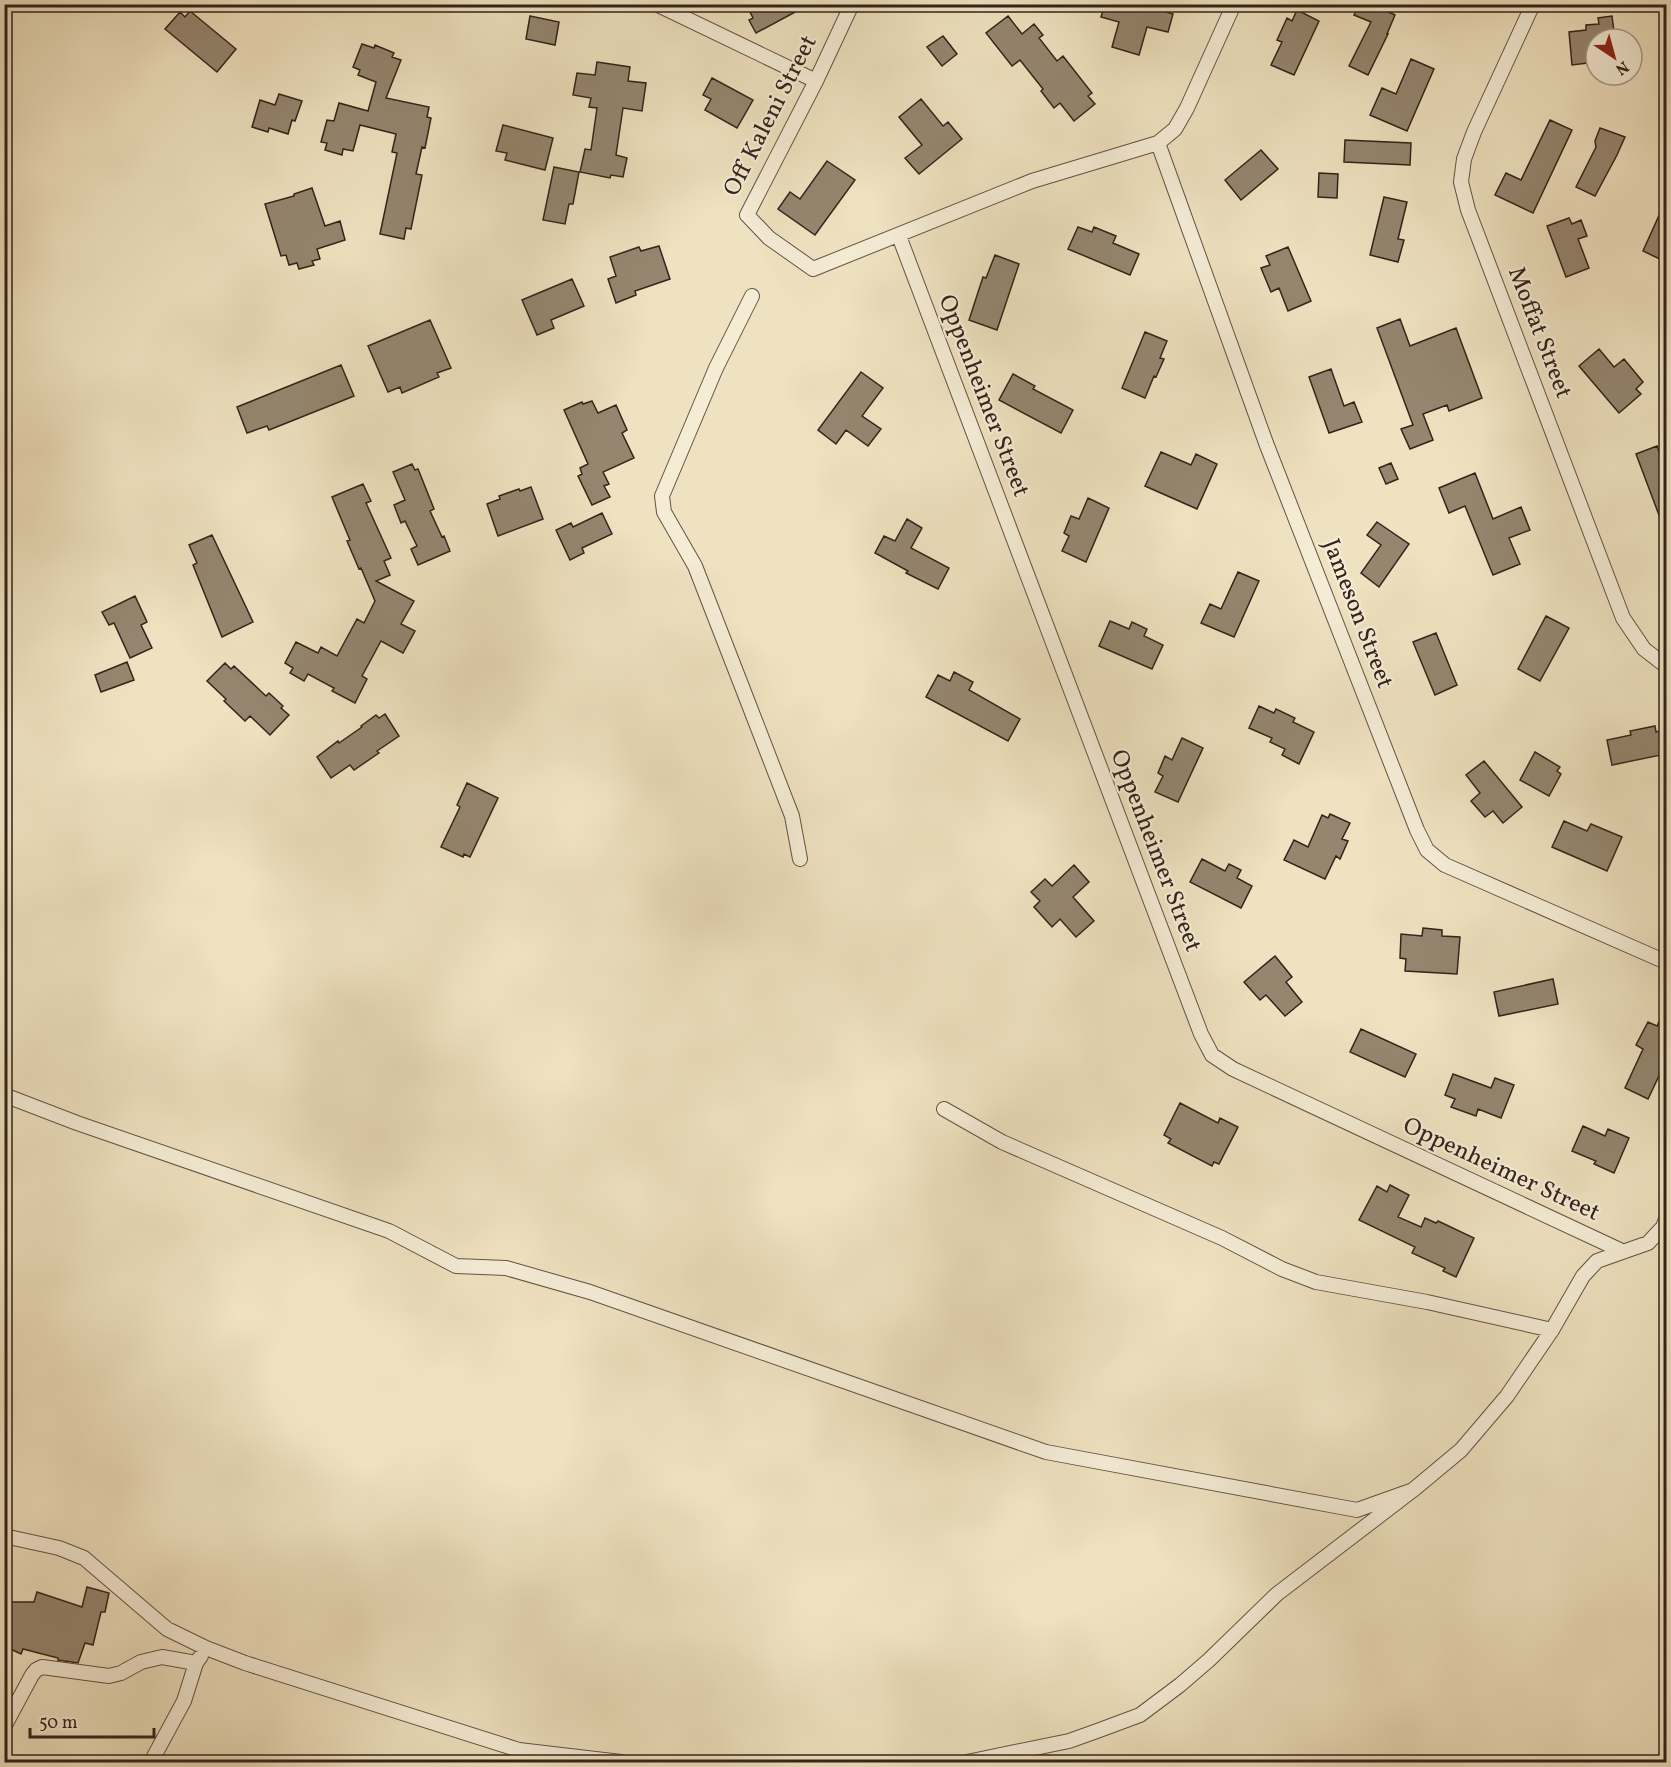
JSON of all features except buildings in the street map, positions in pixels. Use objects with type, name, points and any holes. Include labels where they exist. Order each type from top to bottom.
[{"type":"street","points":[[656,4],[816,81]]},
{"type":"street","name":"Off Kaleni Street","points":[[852,4],[816,81],[747,215],[769,238],[813,269],[899,236]]},
{"type":"street","points":[[899,236],[1032,181],[1158,143],[1175,129],[1187,108],[1234,4]]},
{"type":"street","name":"Moffat Street","points":[[1533,4],[1474,132],[1464,159],[1461,182],[1468,210],[1623,618],[1644,649],[1666,666]]},
{"type":"street","name":"Jameson Street","points":[[1158,143],[1266,443],[1427,850],[1445,865],[1666,962]]},
{"type":"street","name":"Oppenheimer Street","points":[[899,236],[1201,1034],[1212,1055],[1233,1069],[1622,1251]]},
{"type":"street","points":[[752,296],[716,368],[662,496],[662,504],[695,566],[792,816],[800,859]]},
{"type":"street","points":[[4,1095],[76,1123],[389,1231],[456,1266],[506,1268],[590,1292],[1046,1452],[1357,1510],[1413,1490]]},
{"type":"street","points":[[945,1109],[1002,1142],[1158,1209],[1282,1269],[1316,1282],[1449,1306],[1552,1330]]},
{"type":"street","points":[[967,1762],[1069,1741],[1140,1715],[1209,1660],[1277,1594],[1413,1490],[1461,1450],[1507,1396],[1552,1330],[1583,1276],[1597,1261],[1648,1243],[1663,1227],[1666,1220]]},
{"type":"street","points":[[4,1536],[59,1548],[84,1558],[167,1629],[206,1648],[245,1663],[519,1750],[621,1762]]},
{"type":"street","points":[[151,1762],[183,1701],[196,1663],[206,1648]]},
{"type":"street","points":[[4,1727],[32,1675],[42,1667],[109,1676],[121,1673],[141,1662],[162,1657],[196,1663]]}]
